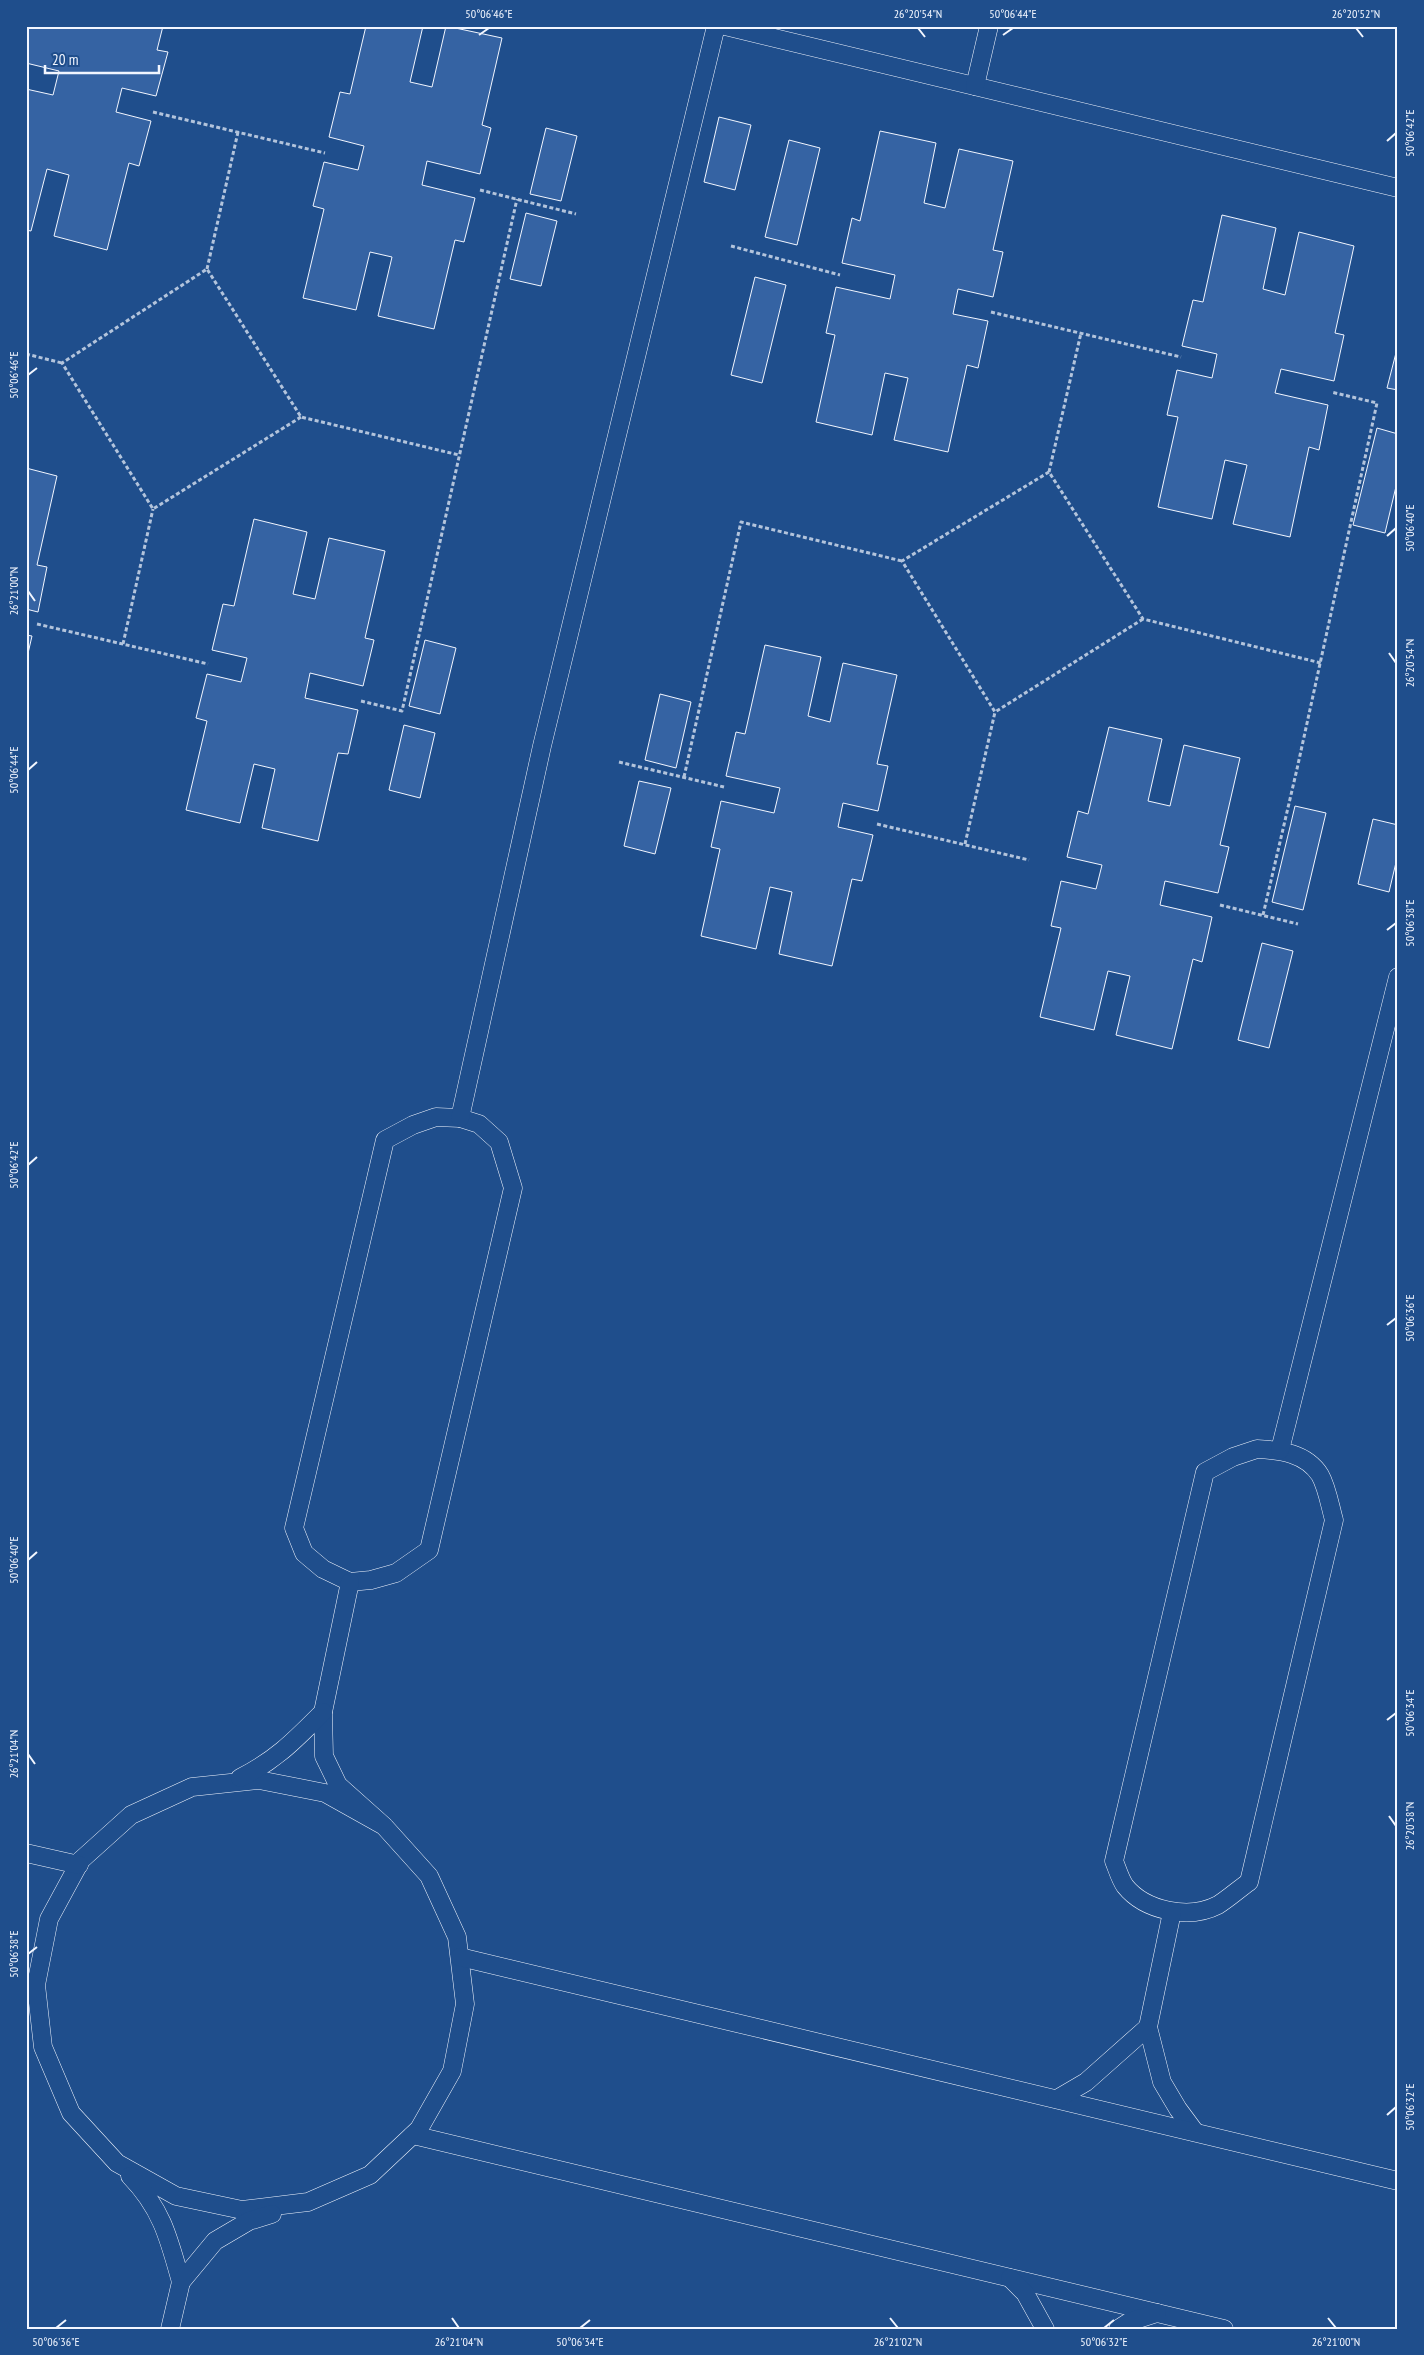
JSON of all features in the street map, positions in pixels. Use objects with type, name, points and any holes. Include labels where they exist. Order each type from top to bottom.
[{"type":"lane","points":[[460,1118],[542,746],[716,26]]},
{"type":"lane","points":[[725,26],[1398,188]]},
{"type":"lane","points":[[975,86],[989,26]]},
{"type":"lane","points":[[1280,1450],[1398,977]]},
{"type":"lane","points":[[436,1117],[460,1118],[479,1124],[500,1142],[513,1188],[429,1550],[396,1572],[371,1580],[350,1582],[323,1569],[304,1553],[294,1528],[382,1150],[385,1140],[413,1125],[436,1117]]},
{"type":"lane","points":[[1257,1449],[1280,1450],[1299,1456],[1320,1474],[1334,1520],[1330,1539],[1249,1882],[1216,1905],[1191,1912],[1172,1912],[1143,1901],[1124,1885],[1114,1861],[1205,1472],[1233,1457],[1257,1449]]},
{"type":"lane","points":[[170,2329],[181,2282],[215,2241],[249,2221],[308,2202],[370,2175],[419,2129],[452,2071],[465,2004],[457,1937],[429,1876],[384,1826],[338,1786],[324,1756],[323,1712],[350,1582]]},
{"type":"lane","points":[[228,1784],[260,1768],[286,1749],[323,1712]]},
{"type":"lane","points":[[181,2282],[167,2231],[145,2192],[71,2113],[34,2045],[36,1985],[49,1919],[79,1865],[131,1815],[192,1788],[259,1780],[325,1793],[384,1826]]},
{"type":"lane","points":[[26,1853],[79,1865]]},
{"type":"lane","points":[[1172,1912],[1148,2027],[1162,2082],[1178,2109],[1195,2132]]},
{"type":"lane","points":[[460,1957],[1398,2181]]},
{"type":"lane","points":[[1056,2099],[1086,2082],[1148,2027]]},
{"type":"lane","points":[[413,2135],[1224,2329]]},
{"type":"lane","points":[[117,2163],[176,2196],[232,2208],[242,2210],[308,2202]]},
{"type":"lane","points":[[1010,2278],[1025,2293],[1046,2329]]},
{"type":"lane","points":[[1118,2329],[1129,2322],[1158,2313]]},
{"type":"path","points":[[153,112],[325,153]]},
{"type":"path","points":[[62,363],[207,269],[238,132]]},
{"type":"path","points":[[480,190],[576,214]]},
{"type":"path","points":[[361,701],[402,711],[517,199]]},
{"type":"path","points":[[731,246],[840,275]]},
{"type":"path","points":[[207,269],[301,416],[459,454]]},
{"type":"path","points":[[992,312],[1181,357]]},
{"type":"path","points":[[1081,332],[1049,472],[1143,619],[1321,663]]},
{"type":"path","points":[[26,354],[62,363],[153,509],[123,644]]},
{"type":"path","points":[[1263,915],[1321,663],[1377,403],[1332,392]]},
{"type":"path","points":[[153,509],[301,416]]},
{"type":"path","points":[[902,561],[1049,472]]},
{"type":"path","points":[[684,777],[741,522],[902,561],[996,712]]},
{"type":"path","points":[[965,844],[996,712],[1143,619]]},
{"type":"path","points":[[37,624],[208,664]]},
{"type":"path","points":[[619,762],[724,787]]},
{"type":"path","points":[[877,824],[1029,860]]},
{"type":"path","points":[[1220,905],[1298,924]]},
{"type":"building","points":[[26,26],[163,26],[157,50],[168,52],[156,96],[122,88],[116,112],[151,121],[139,166],[129,163],[107,250],[54,236],[69,175],[47,169],[31,231],[26,230],[26,89],[53,95],[59,71],[26,63]]},
{"type":"building","points":[[366,26],[423,26],[410,82],[432,87],[446,26],[502,38],[482,125],[491,128],[480,174],[427,161],[422,185],[475,198],[464,242],[455,240],[434,329],[378,316],[392,257],[370,252],[356,310],[303,298],[324,209],[313,206],[324,162],[358,170],[364,146],[329,137],[340,92],[350,94]]},
{"type":"building","points":[[719,117],[751,125],[735,190],[704,182]]},
{"type":"building","points":[[546,128],[577,136],[561,201],[530,194]]},
{"type":"building","points":[[880,131],[936,143],[924,203],[945,208],[959,149],[1013,161],[993,250],[1003,252],[993,297],[958,289],[953,314],[988,321],[978,368],[967,365],[948,452],[894,440],[908,378],[885,373],[872,435],[816,422],[835,335],[826,333],[836,287],[890,299],[895,275],[842,263],[852,218],[860,221]]},
{"type":"building","points":[[789,140],[820,148],[797,245],[765,237]]},
{"type":"building","points":[[526,213],[557,221],[541,286],[510,279]]},
{"type":"building","points":[[1222,215],[1276,228],[1263,289],[1285,295],[1299,232],[1354,246],[1335,333],[1344,335],[1334,381],[1281,369],[1275,393],[1328,405],[1319,450],[1309,447],[1290,537],[1233,524],[1247,465],[1225,460],[1212,519],[1158,507],[1178,417],[1167,415],[1177,370],[1212,378],[1217,354],[1182,346],[1193,300],[1203,302]]},
{"type":"building","points":[[755,277],[786,285],[762,383],[731,375]]},
{"type":"building","points":[[1398,345],[1398,390],[1387,388]]},
{"type":"building","points":[[1377,428],[1398,434],[1398,478],[1385,533],[1353,525]]},
{"type":"building","points":[[26,468],[57,476],[37,565],[47,567],[38,612],[26,609]]},
{"type":"building","points":[[254,519],[307,532],[293,594],[315,599],[329,538],[385,551],[365,638],[374,640],[363,686],[310,673],[305,698],[358,710],[348,754],[338,753],[318,841],[262,828],[275,769],[254,764],[240,823],[186,810],[207,721],[196,718],[207,674],[241,682],[247,658],[212,650],[223,604],[234,606]]},
{"type":"building","points":[[26,635],[32,636],[26,662]]},
{"type":"building","points":[[425,640],[456,648],[440,714],[409,706]]},
{"type":"building","points":[[765,645],[821,657],[808,716],[830,722],[843,663],[897,675],[877,764],[888,766],[878,811],[843,803],[838,827],[873,835],[862,881],[852,879],[832,966],[779,954],[792,892],[770,887],[756,949],[701,936],[720,849],[711,847],[721,801],[774,813],[780,788],[726,776],[736,732],[745,734]]},
{"type":"building","points":[[660,694],[691,702],[676,768],[645,760]]},
{"type":"building","points":[[404,725],[435,733],[420,798],[389,790]]},
{"type":"building","points":[[1109,727],[1162,739],[1148,801],[1170,806],[1184,745],[1240,758],[1220,845],[1229,847],[1218,893],[1165,881],[1160,905],[1212,917],[1202,962],[1193,959],[1172,1049],[1116,1035],[1130,976],[1108,971],[1094,1030],[1040,1017],[1061,928],[1051,926],[1061,881],[1096,889],[1102,865],[1067,857],[1078,811],[1088,814]]},
{"type":"building","points":[[639,781],[671,788],[655,854],[624,846]]},
{"type":"building","points":[[1295,806],[1326,813],[1303,910],[1272,902]]},
{"type":"building","points":[[1373,819],[1398,825],[1398,854],[1389,892],[1358,884]]},
{"type":"building","points":[[1262,943],[1293,951],[1269,1048],[1238,1040]]}]
